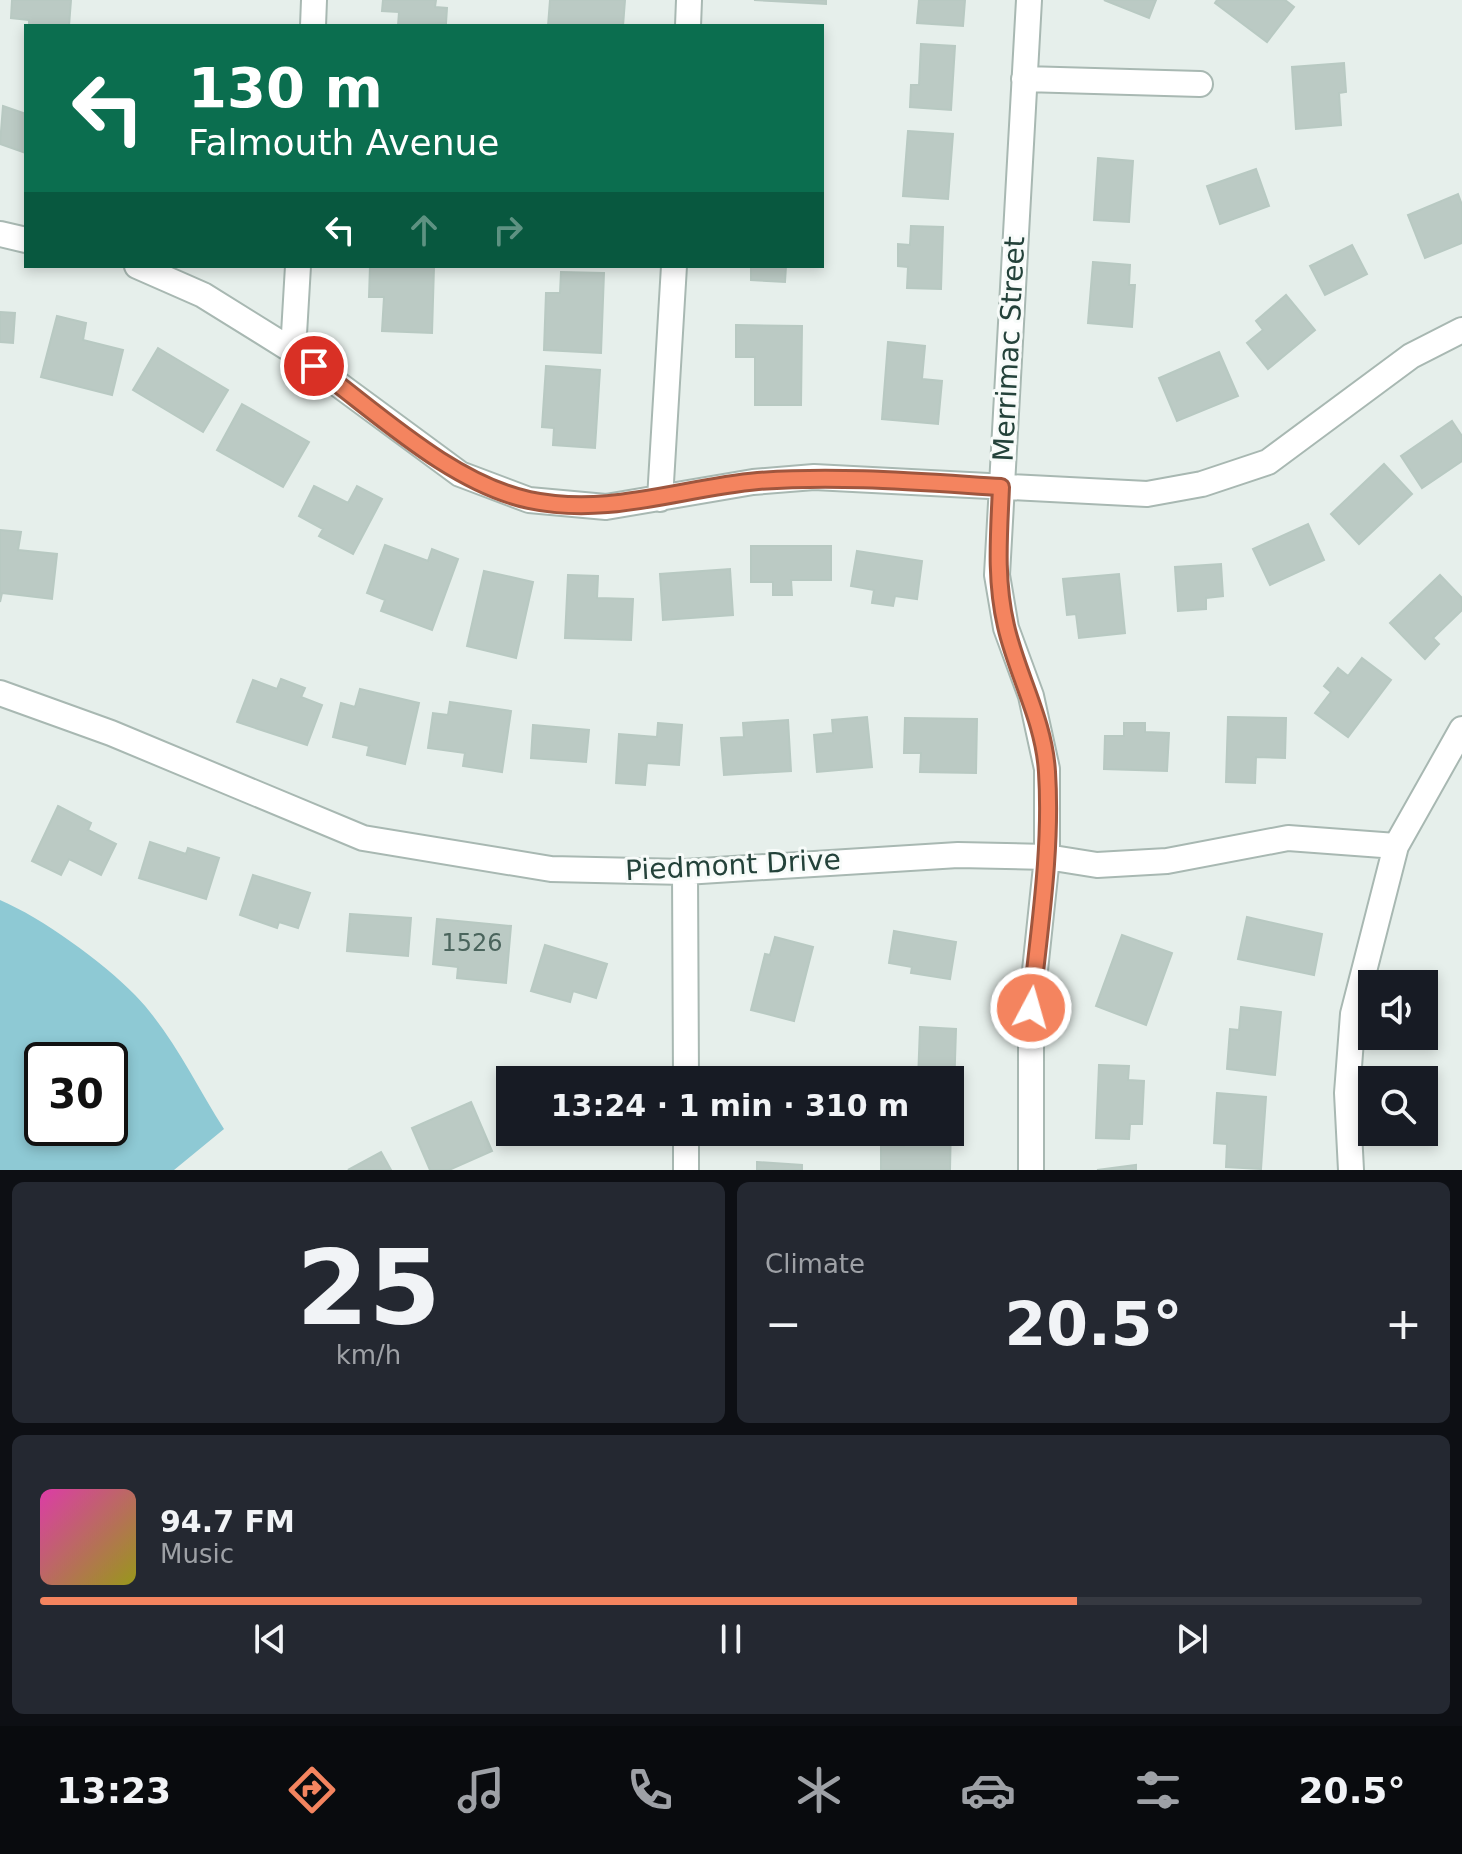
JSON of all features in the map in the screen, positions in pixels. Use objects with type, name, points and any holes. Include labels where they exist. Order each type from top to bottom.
[{"type":"street","points":[[313,24],[314,0]]},
{"type":"street","points":[[688,24],[689,0]]},
{"type":"street","name":"Merrimac Street","points":[[1029,0],[997,575],[1006,628],[1031,696],[1047,769],[1047,857],[1031,1008],[1031,1170]]},
{"type":"street","points":[[1024,79],[1200,84]]},
{"type":"street","points":[[0,234],[24,240]]},
{"type":"street","points":[[142,268],[203,295],[293,351],[460,474],[529,500],[606,507],[753,482],[814,477],[1147,494],[1202,484],[1268,462],[1411,356],[1462,330]]},
{"type":"street","points":[[293,351],[298,268]]},
{"type":"street","points":[[660,499],[674,268]]},
{"type":"street","name":"Piedmont Drive","points":[[0,693],[111,733],[363,838],[551,869],[685,872],[958,855],[1047,857],[1097,865],[1167,861],[1288,838],[1396,846]]},
{"type":"street","points":[[1351,1170],[1347,1093],[1353,1014],[1396,846],[1462,729]]},
{"type":"street","points":[[685,872],[686,1066]]},
{"type":"street","points":[[686,1146],[686,1170]]},
{"type":"water","points":[[0,900],[71,942],[106,969],[135,995],[172,1042],[224,1129],[174,1170],[0,1170]]},
{"type":"building","points":[[12,0],[71,0],[69,24],[29,24],[29,20],[11,18]]},
{"type":"building","points":[[383,0],[436,0],[435,7],[447,8],[446,23],[398,24],[399,12],[382,11]]},
{"type":"building","points":[[550,0],[625,0],[623,24],[548,24]]},
{"type":"building","points":[[754,0],[826,0],[826,4]]},
{"type":"building","points":[[919,0],[965,0],[963,26],[917,23]]},
{"type":"building","points":[[1104,0],[1156,0],[1149,18]]},
{"type":"building","points":[[1217,0],[1285,0],[1294,7],[1267,42],[1215,3]]},
{"type":"building","points":[[921,44],[955,46],[951,110],[910,107],[911,85],[919,85]]},
{"type":"building","points":[[1344,63],[1346,92],[1339,93],[1341,125],[1296,129],[1292,67]]},
{"type":"building","points":[[3,106],[24,113],[24,152],[0,144]]},
{"type":"building","points":[[908,131],[953,134],[948,199],[903,196]]},
{"type":"building","points":[[1098,158],[1133,161],[1129,222],[1094,220]]},
{"type":"building","points":[[1256,169],[1269,206],[1220,224],[1207,186]]},
{"type":"building","points":[[1458,194],[1462,205],[1462,243],[1425,258],[1408,215]]},
{"type":"building","points":[[911,226],[943,227],[941,289],[907,288],[908,267],[898,266],[898,244],[910,245]]},
{"type":"building","points":[[1352,245],[1367,274],[1325,295],[1310,266]]},
{"type":"building","points":[[1093,262],[1130,265],[1129,285],[1135,285],[1132,327],[1088,323]]},
{"type":"building","points":[[370,268],[434,268],[432,333],[382,331],[384,297],[369,297]]},
{"type":"building","points":[[751,268],[786,268],[785,282],[751,280]]},
{"type":"building","points":[[561,272],[604,273],[601,353],[544,350],[546,293],[560,293]]},
{"type":"building","points":[[1286,295],[1315,330],[1268,369],[1247,343],[1263,330],[1256,321]]},
{"type":"building","points":[[0,312],[15,313],[13,343],[0,342]]},
{"type":"building","points":[[57,316],[86,323],[83,340],[123,350],[112,395],[41,377]]},
{"type":"building","points":[[736,325],[802,326],[801,405],[755,405],[755,357],[736,357]]},
{"type":"building","points":[[888,342],[925,346],[922,379],[942,381],[938,424],[882,419]]},
{"type":"building","points":[[158,348],[228,390],[203,432],[133,390]]},
{"type":"building","points":[[1219,352],[1238,396],[1177,421],[1159,378]]},
{"type":"building","points":[[546,366],[600,370],[595,448],[553,445],[554,428],[542,427]]},
{"type":"building","points":[[242,404],[309,442],[283,487],[217,450]]},
{"type":"building","points":[[1452,421],[1462,436],[1462,461],[1422,488],[1401,456]]},
{"type":"building","points":[[1384,464],[1412,494],[1359,544],[1331,514]]},
{"type":"building","points":[[314,486],[348,503],[357,486],[382,499],[353,554],[319,536],[323,529],[299,516]]},
{"type":"building","points":[[1308,524],[1324,560],[1270,585],[1253,549]]},
{"type":"building","points":[[0,530],[21,532],[18,550],[57,554],[52,599],[2,593],[0,602]]},
{"type":"building","points":[[385,545],[428,561],[432,549],[458,559],[432,630],[381,611],[385,600],[367,593]]},
{"type":"building","points":[[751,546],[831,546],[831,580],[791,580],[792,595],[773,595],[773,582],[751,582]]},
{"type":"building","points":[[857,551],[922,561],[917,599],[895,596],[893,606],[872,603],[874,590],[851,586]]},
{"type":"building","points":[[1221,564],[1223,596],[1206,598],[1206,609],[1178,611],[1175,567]]},
{"type":"building","points":[[730,569],[733,615],[663,620],[660,574]]},
{"type":"building","points":[[484,571],[533,582],[516,658],[467,646]]},
{"type":"building","points":[[1119,574],[1125,633],[1079,638],[1076,614],[1067,615],[1063,579]]},
{"type":"building","points":[[568,575],[598,576],[597,598],[633,599],[631,640],[565,638]]},
{"type":"building","points":[[1440,575],[1462,598],[1462,610],[1433,638],[1439,644],[1425,659],[1390,623]]},
{"type":"building","points":[[1362,658],[1391,680],[1348,737],[1315,713],[1331,692],[1324,686],[1338,668],[1348,676]]},
{"type":"building","points":[[281,679],[305,688],[301,697],[322,705],[307,745],[237,722],[253,680],[277,689]]},
{"type":"building","points":[[360,689],[419,703],[405,764],[367,755],[369,746],[333,737],[341,703],[355,707]]},
{"type":"building","points":[[450,702],[511,711],[502,772],[463,766],[465,753],[428,748],[433,713],[448,715]]},
{"type":"building","points":[[867,717],[872,767],[817,772],[814,735],[833,733],[832,720]]},
{"type":"building","points":[[1228,717],[1286,718],[1285,758],[1256,757],[1255,783],[1226,782]]},
{"type":"building","points":[[905,718],[977,719],[976,773],[920,772],[921,753],[904,753]]},
{"type":"building","points":[[788,720],[791,771],[724,775],[721,738],[744,737],[743,723]]},
{"type":"building","points":[[658,723],[682,725],[679,765],[647,763],[645,785],[616,783],[619,734],[657,737]]},
{"type":"building","points":[[1124,723],[1145,723],[1145,732],[1169,733],[1167,771],[1104,769],[1105,736],[1124,736]]},
{"type":"building","points":[[533,725],[589,730],[586,762],[531,758]]},
{"type":"building","points":[[58,806],[91,823],[88,830],[116,844],[101,875],[69,859],[61,875],[32,861]]},
{"type":"building","points":[[150,842],[186,854],[188,848],[219,858],[206,899],[139,878]]},
{"type":"building","points":[[253,875],[310,893],[298,928],[279,922],[277,928],[240,915]]},
{"type":"building","points":[[350,914],[411,918],[408,956],[347,951]]},
{"type":"building","points":[[1247,917],[1322,934],[1314,975],[1238,959]]},
{"type":"building","points":[[437,919],[511,926],[506,983],[457,978],[458,967],[433,964]]},
{"type":"building","points":[[894,931],[956,942],[950,979],[911,973],[912,967],[889,963]]},
{"type":"building","points":[[1122,935],[1172,953],[1146,1025],[1096,1006]]},
{"type":"building","points":[[775,937],[813,947],[794,1021],[751,1010],[765,954],[770,955]]},
{"type":"building","points":[[545,945],[607,964],[596,998],[573,991],[570,1002],[531,991]]},
{"type":"building","points":[[1241,1007],[1281,1012],[1275,1075],[1227,1069],[1230,1029],[1239,1030]]},
{"type":"building","points":[[920,1027],[956,1029],[955,1066],[919,1066]]},
{"type":"building","points":[[1099,1065],[1129,1066],[1128,1080],[1144,1081],[1142,1124],[1130,1124],[1129,1139],[1096,1138]]},
{"type":"building","points":[[1217,1093],[1266,1097],[1261,1169],[1226,1167],[1227,1144],[1214,1143]]},
{"type":"building","points":[[471,1102],[492,1151],[449,1170],[430,1170],[412,1128]]},
{"type":"building","points":[[881,1146],[950,1146],[950,1170],[881,1170]]},
{"type":"building","points":[[381,1152],[391,1170],[348,1170]]},
{"type":"building","points":[[757,1162],[802,1165],[802,1170],[757,1170]]},
{"type":"building","points":[[1136,1165],[1136,1170],[1097,1170]]},
{"type":"route","points":[[314,366],[460,474],[529,500],[606,507],[753,482],[814,477],[1001,487],[997,575],[1006,628],[1031,696],[1047,769],[1047,857],[1031,1008]]}]
